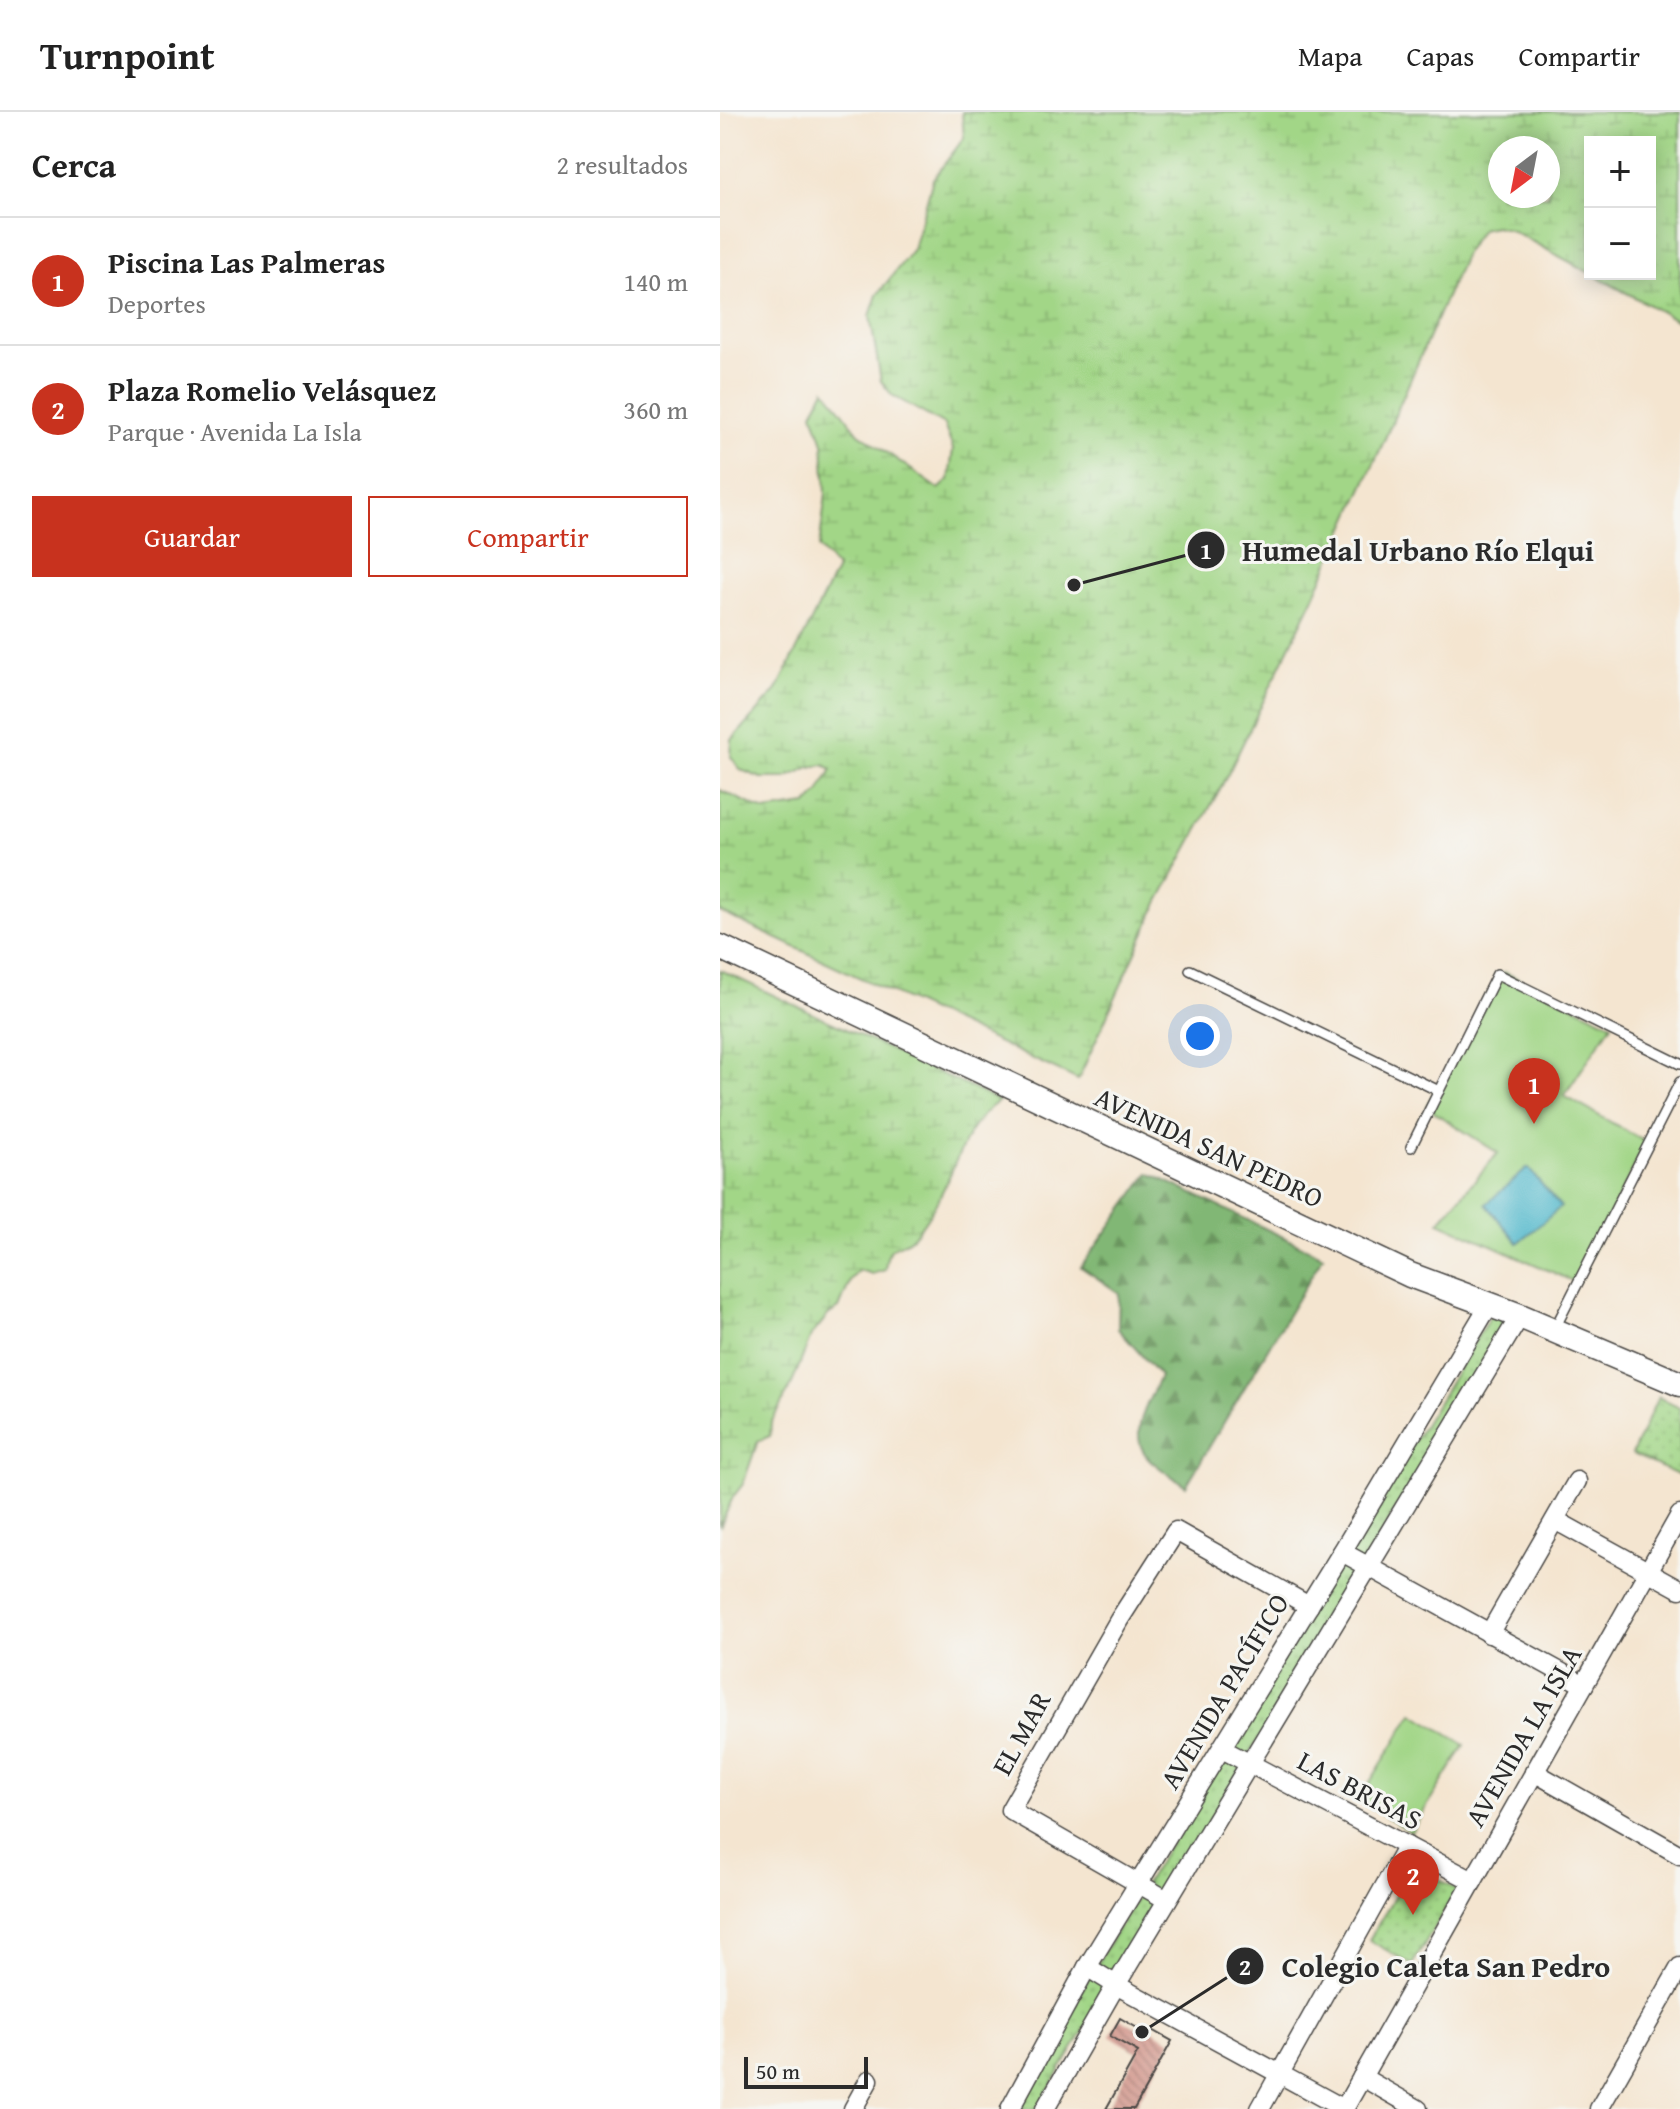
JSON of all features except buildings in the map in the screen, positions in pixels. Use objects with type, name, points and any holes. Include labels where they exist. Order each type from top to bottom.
[{"type":"street","name":"AVENIDA SAN PEDRO","points":[[720,947],[1410,1275],[1520,1316],[1680,1384]]},
{"type":"street","name":"AVENIDA PACÍFICO","points":[[1010,2109],[1087,1967],[1342,1552],[1489,1305]]},
{"type":"street","points":[[1045,2109],[1116,1985],[1520,1316]]},
{"type":"street","points":[[1489,1634],[1577,1481]]},
{"type":"street","name":"AVENIDA LA ISLA","points":[[1344,2109],[1680,1515]]},
{"type":"street","points":[[1555,1520],[1680,1589]]},
{"type":"street","name":"EL MAR","points":[[1167,1900],[1010,1810],[1105,1644],[1176,1531],[1309,1606]]},
{"type":"street","points":[[1342,1552],[1584,1685]]},
{"type":"street","name":"LAS BRISAS","points":[[1222,1749],[1473,1881]]},
{"type":"street","points":[[1534,1772],[1680,1855]]},
{"type":"street","points":[[1260,2109],[1407,1846]]},
{"type":"street","points":[[1087,1967],[1344,2109]]},
{"type":"street","points":[[1599,2109],[1680,1967]]},
{"type":"street","points":[[1362,2077],[1418,2109]]},
{"type":"street","points":[[853,2109],[869,2080]]},
{"type":"lane","points":[[1190,970],[1439,1091]]},
{"type":"lane","points":[[1411,1147],[1497,974],[1680,1064]]},
{"type":"lane","points":[[1554,1330],[1680,1082]]},
{"type":"green space","points":[[962,112],[1680,112],[1680,322],[1603,280],[1656,280],[1656,136],[1584,136],[1584,270],[1509,229],[1495,226],[1481,229],[1466,251],[1312,601],[1228,774],[1158,903],[1078,1080],[720,912],[720,790],[765,811],[807,805],[819,793],[832,769],[824,765],[810,767],[786,778],[761,778],[741,770],[731,757],[732,740],[777,690],[837,569],[819,548],[826,493],[823,443],[813,413],[825,389],[859,433],[939,489],[949,480],[953,449],[944,425],[892,395],[881,381],[870,316],[877,295],[913,249],[933,179],[964,138]]},
{"type":"green space","points":[[720,970],[999,1101],[968,1135],[942,1191],[919,1229],[891,1250],[885,1270],[872,1274],[859,1270],[851,1279],[839,1308],[828,1315],[811,1336],[791,1386],[771,1423],[770,1436],[758,1441],[743,1484],[733,1497],[720,1527]]},
{"type":"green space","points":[[1504,972],[1612,1024],[1564,1096],[1646,1142],[1577,1283],[1439,1222],[1498,1153],[1426,1107]]},
{"type":"green space","points":[[1149,1173],[1323,1256],[1186,1486],[1153,1462],[1140,1445],[1140,1425],[1160,1376],[1118,1329],[1119,1293],[1081,1267]]},
{"type":"green space","points":[[1492,1313],[1510,1319],[1037,2109],[1017,2109],[1093,1970]]},
{"type":"green space","points":[[1658,1397],[1680,1408],[1680,1476],[1632,1454]]},
{"type":"green space","points":[[1413,1713],[1465,1745],[1411,1832],[1359,1800]]},
{"type":"green space","points":[[1413,1865],[1457,1890],[1412,1965],[1369,1940]]},
{"type":"water","points":[[1528,1168],[1561,1207],[1518,1243],[1486,1204]]},
{"type":"place","name":"Humedal Urbano Río Elqui","points":[[1074,585]]},
{"type":"place","name":"Piscina Las Palmeras","points":[[1534,1124]]},
{"type":"place","name":"Plaza Romelio Velásquez","points":[[1413,1915]]},
{"type":"place","name":"Colegio Caleta San Pedro","points":[[1142,2032]]}]
